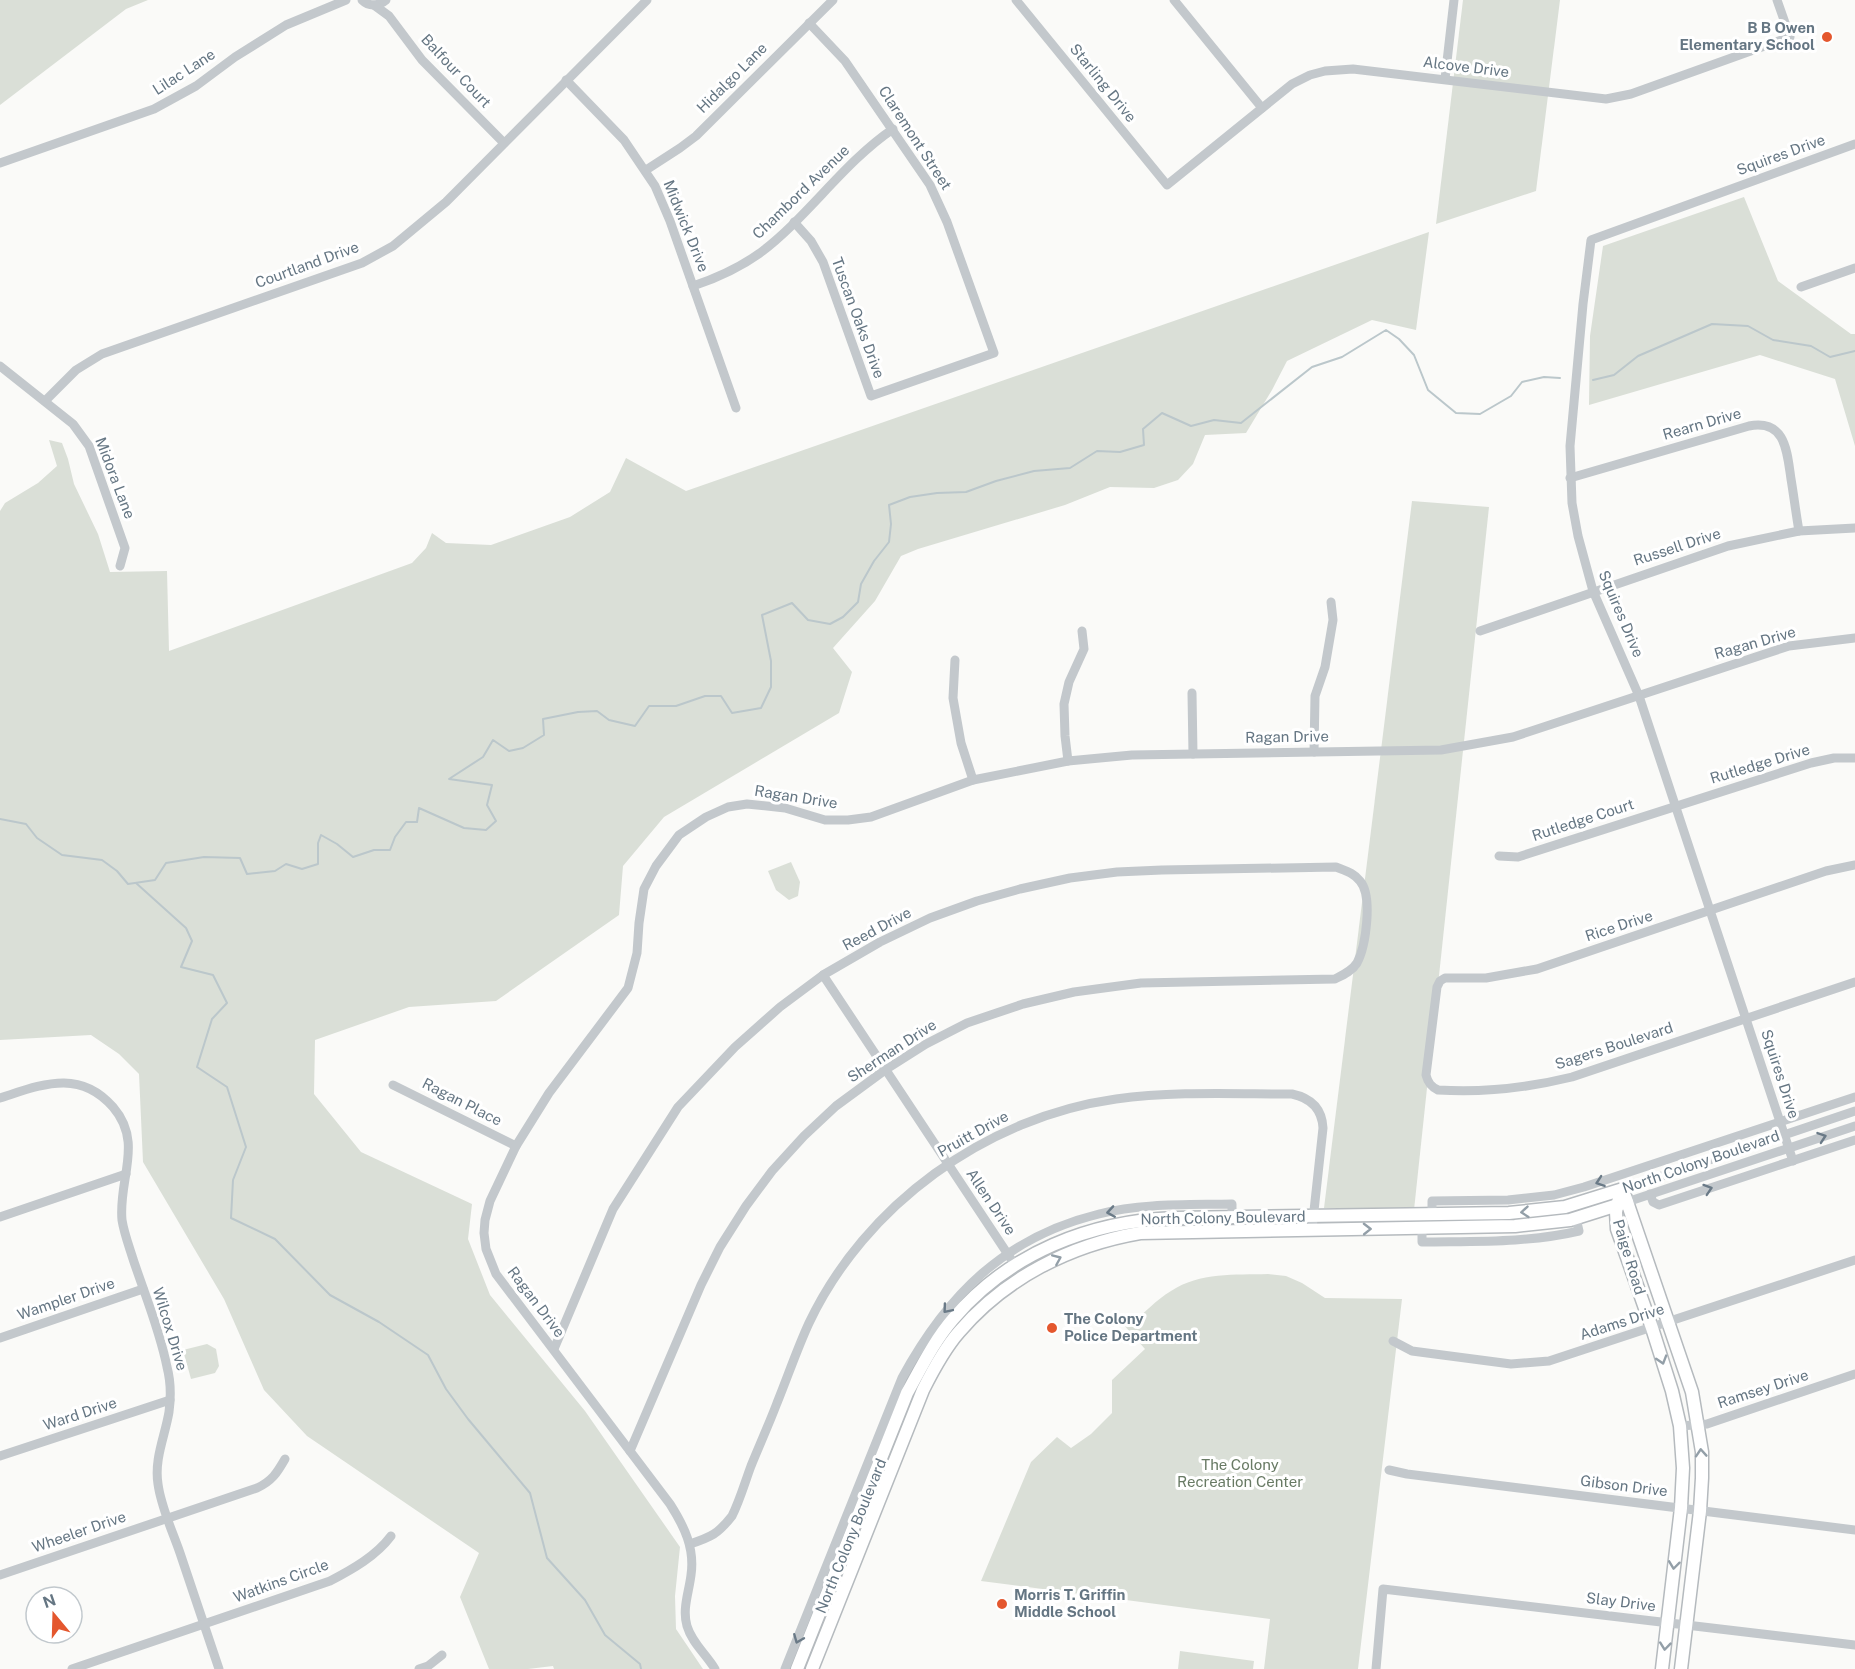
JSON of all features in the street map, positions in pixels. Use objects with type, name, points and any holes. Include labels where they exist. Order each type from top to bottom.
[{"type":"main road","name":"North Colony Boulevard","points":[[797,1669],[907,1393],[928,1354],[953,1319],[987,1286],[1015,1265],[1047,1248],[1088,1231],[1130,1221],[1232,1217],[1509,1213],[1546,1210],[1582,1203],[1623,1189]]},
{"type":"main road","name":"Paige Road","points":[[1623,1189],[1617,1229],[1652,1328],[1680,1426],[1683,1468],[1682,1508],[1662,1669]]},
{"type":"main road","name":"North Colony Boulevard","points":[[812,1669],[923,1390],[938,1360],[958,1332],[982,1308],[1021,1278],[1053,1260],[1094,1244],[1140,1233],[1515,1226],[1576,1218],[1622,1203]]},
{"type":"main road","name":"Paige Road","points":[[1622,1203],[1668,1322],[1692,1392],[1698,1425],[1702,1478],[1700,1511],[1681,1669]]},
{"type":"main road","points":[[1592,1214],[1603,1217],[1617,1229]]},
{"type":"main road","points":[[1015,1265],[1021,1278]]},
{"type":"street","name":"Lilac Lane","points":[[0,163],[154,109],[196,86],[235,57],[286,25],[343,0]]},
{"type":"street","name":"Balfour Court","points":[[362,0],[390,16],[422,60],[504,143]]},
{"type":"street","name":"Courtland Drive","points":[[45,401],[76,370],[102,354],[362,262],[393,246],[446,202],[647,0]]},
{"type":"street","name":"Hidalgo Lane","points":[[646,170],[696,136],[833,0]]},
{"type":"street","name":"Starling Drive","points":[[1016,0],[1167,185]]},
{"type":"street","points":[[1174,0],[1262,108]]},
{"type":"street","points":[[1445,79],[1454,0]]},
{"type":"street","name":"Alcove Drive","points":[[1167,185],[1262,108],[1296,82],[1310,75],[1330,70],[1355,69],[1606,99],[1631,94],[1790,37],[1777,0]]},
{"type":"street","name":"Balfour Court","points":[[386,1],[390,16]]},
{"type":"street","points":[[374,5],[386,1]]},
{"type":"street","name":"Claremont Street","points":[[809,23],[845,61],[924,175],[943,210],[994,352],[871,396]]},
{"type":"street","name":"Midwick Drive","points":[[566,80],[621,136],[646,170],[667,211],[736,408]]},
{"type":"street","name":"Chambord Avenue","points":[[693,286],[719,277],[748,261],[768,246],[872,144],[893,129]]},
{"type":"street","name":"Squires Drive","points":[[1793,1161],[1639,696],[1593,591],[1578,536],[1572,503],[1570,446],[1582,304],[1591,240],[1855,144]]},
{"type":"street","name":"Tuscan Oaks Drive","points":[[794,222],[809,238],[822,259],[871,396]]},
{"type":"street","points":[[1801,287],[1855,268]]},
{"type":"street","name":"Midora Lane","points":[[0,366],[74,424],[88,446],[125,548],[120,566]]},
{"type":"street","name":"Rearn Drive","points":[[1570,478],[1749,426],[1765,424],[1773,428],[1786,445],[1799,531]]},
{"type":"street","name":"Russell Drive","points":[[1480,631],[1728,546],[1799,531],[1855,528]]},
{"type":"street","points":[[1314,752],[1315,696],[1325,667],[1329,644],[1333,620],[1331,602]]},
{"type":"street","points":[[1068,761],[1064,704],[1069,682],[1084,649],[1082,631]]},
{"type":"street","name":"Ragan Drive","points":[[715,1669],[706,1654],[693,1641],[687,1625],[686,1606],[692,1560],[690,1544],[681,1521],[496,1274],[486,1249],[485,1220],[490,1201],[516,1146],[553,1087],[628,988],[638,953],[639,923],[644,889],[662,856],[679,835],[706,817],[728,807],[747,804],[785,808],[825,820],[871,817],[973,780],[1068,761],[1132,755],[1441,750],[1479,745],[1513,737],[1789,646],[1855,638]]},
{"type":"street","points":[[955,660],[953,698],[961,743],[973,780]]},
{"type":"street","points":[[1192,693],[1193,754]]},
{"type":"street","name":"Rutledge Drive","points":[[1675,805],[1811,763],[1834,758],[1855,758]]},
{"type":"street","name":"Rutledge Court","points":[[1499,856],[1518,857],[1675,805]]},
{"type":"street","name":"Rice Drive","points":[[1431,1033],[1437,987],[1444,978],[1486,978],[1537,969],[1826,871],[1855,865]]},
{"type":"street","name":"Reed Drive","points":[[554,1349],[613,1209],[678,1107],[735,1047],[780,1007],[823,975],[880,942],[930,918],[1020,889],[1070,878],[1117,872],[1162,870],[1336,867],[1351,872],[1367,891],[1365,924]]},
{"type":"street","name":"Sherman Drive","points":[[630,1452],[701,1285],[720,1247],[746,1206],[772,1171],[804,1136],[836,1106],[885,1070],[926,1044],[967,1023],[1023,1004],[1074,992],[1141,983],[1335,980],[1356,965],[1361,951],[1365,924]]},
{"type":"street","name":"Allen Drive","points":[[823,975],[1015,1265]]},
{"type":"street","name":"Sagers Boulevard","points":[[1431,1033],[1426,1075],[1433,1088],[1472,1092],[1518,1088],[1572,1077],[1745,1017],[1855,982]]},
{"type":"street","name":"Wilcox Drive","points":[[0,1098],[41,1084],[59,1082],[78,1084],[102,1096],[120,1117],[126,1131],[130,1145],[122,1190],[122,1220],[167,1365],[170,1400],[160,1446],[158,1484],[219,1669]]},
{"type":"street","name":"Ragan Place","points":[[393,1084],[516,1146]]},
{"type":"street","name":"Pruitt Drive","points":[[690,1544],[710,1538],[720,1531],[732,1516],[810,1322],[820,1302],[855,1249],[896,1206],[948,1163],[995,1136],[1037,1118],[1116,1099],[1165,1095],[1292,1094],[1303,1096],[1311,1101],[1322,1117],[1323,1128],[1312,1230]]},
{"type":"street","points":[[1432,1214],[1432,1201],[1508,1200],[1554,1195],[1584,1187],[1855,1097]]},
{"type":"street","name":"North Colony Boulevard","points":[[1623,1189],[1855,1111]]},
{"type":"street","name":"North Colony Boulevard","points":[[1622,1203],[1855,1125]]},
{"type":"street","points":[[1650,1194],[1653,1202],[1659,1205],[1855,1140]]},
{"type":"street","points":[[0,1217],[126,1174]]},
{"type":"street","points":[[785,1669],[902,1378],[920,1345],[946,1309],[978,1276],[1008,1253],[1036,1236],[1100,1214],[1144,1207],[1232,1204],[1232,1217]]},
{"type":"street","name":"Adams Drive","points":[[1393,1341],[1412,1351],[1511,1364],[1549,1361],[1855,1260]]},
{"type":"street","name":"Wampler Drive","points":[[0,1338],[143,1289]]},
{"type":"street","name":"Ramsey Drive","points":[[1680,1426],[1707,1424],[1855,1374]]},
{"type":"street","name":"Ward Drive","points":[[0,1456],[170,1400]]},
{"type":"street","name":"Wheeler Drive","points":[[0,1575],[269,1483],[285,1459]]},
{"type":"street","name":"Gibson Drive","points":[[1389,1470],[1855,1530]]},
{"type":"street","name":"Watkins Circle","points":[[72,1669],[330,1581],[382,1548],[392,1536]]},
{"type":"street","name":"Slay Drive","points":[[1376,1669],[1383,1588],[1855,1645]]},
{"type":"street","points":[[418,1669],[428,1666],[442,1655]]},
{"type":"green space","points":[[0,0],[148,0],[126,9],[0,105]]},
{"type":"green space","points":[[1463,0],[1560,0],[1536,191],[1436,224]]},
{"type":"green space","points":[[1744,197],[1778,281],[1851,334],[1855,334],[1855,446],[1835,379],[1760,355],[1589,405],[1590,336],[1603,246]]},
{"type":"green space","points":[[1429,232],[1416,330],[1372,320],[1287,361],[1246,433],[1205,435],[1193,464],[1178,480],[1154,488],[1110,487],[1065,505],[901,556],[875,601],[833,648],[852,672],[839,713],[664,817],[623,866],[619,915],[496,1001],[409,1007],[315,1040],[314,1094],[361,1152],[472,1204],[468,1239],[490,1295],[585,1411],[680,1547],[675,1596],[676,1629],[703,1669],[554,1669],[553,1666],[528,1669],[489,1669],[460,1597],[479,1553],[307,1436],[264,1390],[224,1299],[143,1162],[139,1074],[119,1054],[91,1035],[0,1040],[0,511],[5,503],[38,483],[57,466],[49,440],[62,443],[74,484],[98,534],[110,572],[167,571],[169,651],[412,563],[426,548],[432,533],[446,543],[491,545],[570,517],[610,492],[626,458],[686,491]]},
{"type":"green space","points":[[1412,501],[1489,507],[1414,1210],[1324,1208]]},
{"type":"green space","points":[[791,862],[800,882],[798,896],[789,900],[776,890],[768,871]]},
{"type":"green space","name":"The Colony Recreation Center","points":[[1230,1275],[1286,1276],[1325,1298],[1402,1299],[1358,1669],[1264,1669],[1270,1619],[981,1581],[1031,1462],[1057,1437],[1071,1448],[1091,1434],[1112,1413],[1112,1380],[1145,1349],[1123,1324],[1126,1321],[1131,1325],[1166,1295],[1194,1280]]},
{"type":"green space","points":[[207,1344],[216,1349],[219,1366],[215,1373],[191,1379],[183,1350]]},
{"type":"green space","points":[[1180,1651],[1254,1661],[1253,1669],[1178,1669]]},
{"type":"waterway","points":[[1593,380],[1614,375],[1638,356],[1712,324],[1748,326],[1773,340],[1811,346],[1830,357],[1855,351]]},
{"type":"waterway","points":[[0,819],[26,824],[37,838],[62,855],[102,860],[117,871],[128,884],[155,880],[166,863],[204,857],[240,858],[247,874],[275,871],[286,864],[302,869],[318,864],[318,843],[321,835],[353,857],[374,850],[390,850],[395,837],[406,822],[417,822],[419,808],[464,828],[486,830],[496,821],[487,805],[492,785],[449,779],[483,757],[493,740],[509,751],[523,748],[544,735],[543,719],[578,712],[597,711],[609,720],[635,726],[649,706],[676,706],[705,696],[721,696],[732,713],[761,708],[771,687],[771,661],[762,615],[792,603],[808,620],[830,624],[843,617],[858,602],[861,584],[874,561],[889,542],[891,524],[889,505],[910,497],[966,492],[1034,471],[1070,468],[1097,451],[1120,452],[1144,445],[1143,429],[1162,413],[1191,426],[1214,420],[1241,423],[1312,367],[1342,357],[1386,330],[1399,339],[1414,355],[1428,390],[1456,413],[1480,414],[1511,396],[1522,382],[1544,377],[1560,378]]},
{"type":"waterway","points":[[136,883],[186,928],[192,941],[181,967],[213,975],[227,1003],[212,1019],[197,1067],[227,1087],[246,1147],[233,1180],[231,1218],[275,1239],[330,1295],[379,1322],[428,1355],[446,1389],[468,1419],[530,1493],[547,1558],[585,1600],[605,1635],[640,1664],[641,1669]]},
{"type":"place","name":"B B Owen Elementary School","points":[[1827,37]]},
{"type":"place","name":"The Colony Police Department","points":[[1052,1328]]},
{"type":"place","name":"Morris T. Griffin Middle School","points":[[1002,1604]]}]
